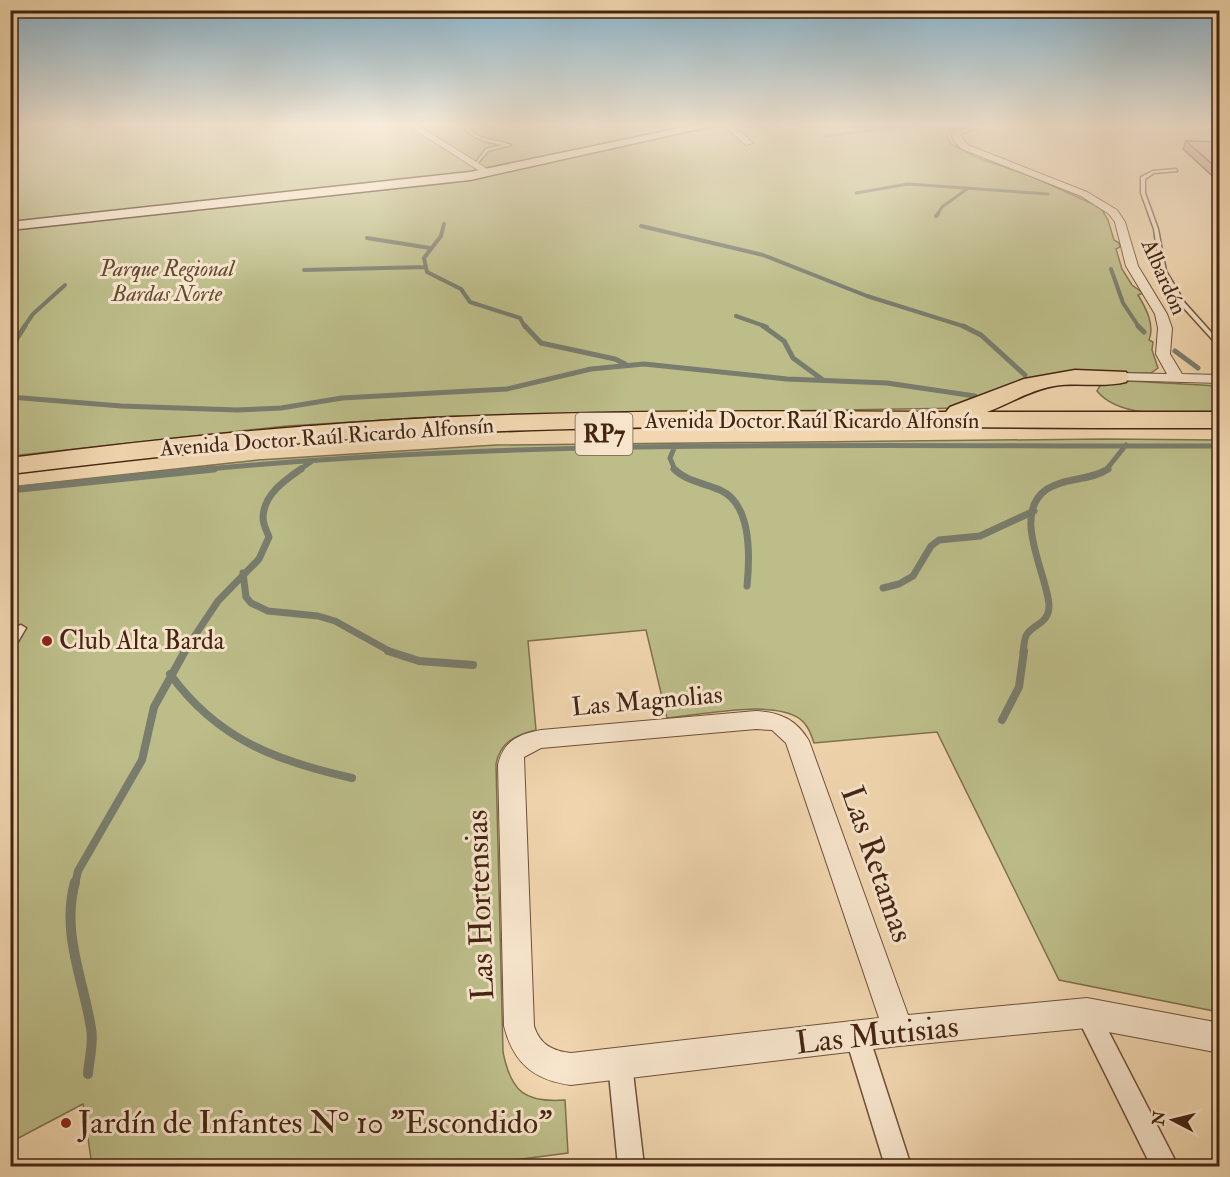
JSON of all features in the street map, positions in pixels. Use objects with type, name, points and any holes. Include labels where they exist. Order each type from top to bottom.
[{"type":"highway","points":[[862,421],[963,411],[989,403],[1027,386],[1058,378],[1117,377]]},
{"type":"highway","points":[[1117,377],[1087,382],[1083,391],[1092,401],[1113,410],[1213,427]]},
{"type":"highway","name":"Avenida Doctor Raúl Ricardo Alfonsín","points":[[10,466],[182,446],[387,429],[588,422],[862,421],[1213,427]]},
{"type":"highway","name":"Avenida Doctor Raúl Ricardo Alfonsín","points":[[10,478],[251,452],[491,437],[1213,427]]},
{"type":"main road","points":[[10,226],[417,181]]},
{"type":"street","name":"Albardón","points":[[1049,181],[1089,197],[1116,216],[1132,266],[1161,314],[1166,333],[1162,351],[1177,378]]},
{"type":"street","points":[[1117,377],[1220,379]]},
{"type":"street","name":"Las Magnolias","points":[[519,746],[541,739],[756,720],[781,724]]},
{"type":"street","name":"Las Retamas","points":[[781,724],[797,741],[899,1031]]},
{"type":"street","name":"Las Hortensias","points":[[519,746],[514,751],[510,765],[519,1026],[521,1039],[536,1059]]},
{"type":"street","points":[[1087,1014],[1165,1167]]},
{"type":"street","name":"Las Mutisias","points":[[536,1059],[547,1065],[571,1070],[899,1031],[1087,1014],[1220,1038]]},
{"type":"street","points":[[857,1036],[898,1167]]},
{"type":"street","points":[[620,1064],[631,1167]]},
{"type":"lane","points":[[1143,181],[1143,193],[1156,229],[1159,258],[1170,287],[1220,346]]},
{"type":"lane","points":[[10,648],[21,628]]},
{"type":"green space","name":"Parque Regional Bardas Norte","points":[[10,181],[1042,181],[1104,209],[1102,210],[1108,220],[1114,240],[1119,243],[1120,247],[1116,249],[1122,269],[1132,285],[1143,293],[1138,295],[1149,317],[1151,334],[1149,340],[1153,342],[1152,350],[1158,368],[1151,373],[1091,373],[965,408],[452,416],[287,426],[11,456]]},
{"type":"green space","points":[[1129,381],[1219,386],[1219,413],[1172,414],[1137,411],[1108,401],[1097,391],[1101,384]]},
{"type":"green space","points":[[1219,440],[1219,1012],[1059,980],[937,732],[814,743],[807,727],[800,719],[788,713],[772,710],[735,710],[667,718],[646,630],[528,641],[536,730],[522,734],[505,745],[496,764],[503,1052],[510,1077],[522,1092],[540,1099],[565,1100],[568,1153],[468,1166],[92,1166],[83,1104],[11,1142],[11,487],[258,460],[496,445]]},
{"type":"waterway","points":[[856,193],[908,184],[1048,194]]},
{"type":"waterway","points":[[937,215],[942,207],[967,189]]},
{"type":"waterway","points":[[444,224],[441,236],[424,258],[427,272],[461,289],[470,302],[520,318],[525,327]]},
{"type":"waterway","points":[[641,226],[763,255],[867,296],[963,326]]},
{"type":"waterway","points":[[367,238],[430,248]]},
{"type":"waterway","points":[[304,270],[425,267]]},
{"type":"waterway","points":[[1111,269],[1123,303],[1139,327]]},
{"type":"waterway","points":[[24,327],[33,314],[65,285]]},
{"type":"waterway","points":[[736,316],[767,327]]},
{"type":"waterway","points":[[10,349],[25,326]]},
{"type":"waterway","points":[[525,326],[541,343],[615,359],[625,364]]},
{"type":"waterway","points":[[763,326],[784,341],[793,358],[823,380]]},
{"type":"waterway","points":[[963,326],[981,335],[1025,375]]},
{"type":"waterway","points":[[1139,327],[1144,332]]},
{"type":"waterway","points":[[1175,351],[1198,368]]},
{"type":"waterway","points":[[10,397],[121,406],[237,410],[281,408],[342,398],[507,389],[591,369],[644,364],[787,379],[887,383],[975,396]]},
{"type":"waterway","points":[[675,447],[1125,446]]},
{"type":"waterway","points":[[1106,470],[1125,446]]},
{"type":"waterway","points":[[1125,446],[1220,446]]},
{"type":"waterway","points":[[198,470],[453,452],[675,447]]},
{"type":"waterway","points":[[675,447],[670,458],[675,470]]},
{"type":"waterway","points":[[299,470],[311,462]]},
{"type":"waterway","points":[[10,490],[214,469]]},
{"type":"waterway","points":[[243,575],[259,559],[269,537],[263,518],[267,502],[276,489],[301,469]]},
{"type":"waterway","points":[[1032,512],[1036,500],[1054,485],[1094,476],[1108,469]]},
{"type":"waterway","points":[[675,470],[690,479],[720,490],[738,507],[747,532],[749,560],[747,586]]},
{"type":"waterway","points":[[883,588],[899,584],[913,576],[931,546],[939,540],[980,536],[1032,512]]},
{"type":"waterway","points":[[1023,652],[1026,636],[1044,620],[1049,606],[1031,529],[1032,512]]},
{"type":"waterway","points":[[184,652],[218,601],[243,575]]},
{"type":"waterway","points":[[243,575],[246,597],[251,603],[268,611],[318,616],[335,621],[391,652]]},
{"type":"waterway","points":[[171,676],[185,651]]},
{"type":"waterway","points":[[1002,720],[1019,687],[1024,651]]},
{"type":"waterway","points":[[391,652],[419,661],[473,665]]},
{"type":"waterway","points":[[75,884],[78,871],[142,760],[154,707],[171,676]]},
{"type":"waterway","points":[[171,676],[208,715],[228,731],[250,744],[298,764],[352,778]]},
{"type":"waterway","points":[[75,882],[70,919],[75,955],[92,1033],[88,1074]]},
{"type":"place","name":"Club Alta Barda","points":[[47,641]]},
{"type":"place","name":"Jardín de Infantes N° 10 \"Escondido\"","points":[[66,1123]]}]
